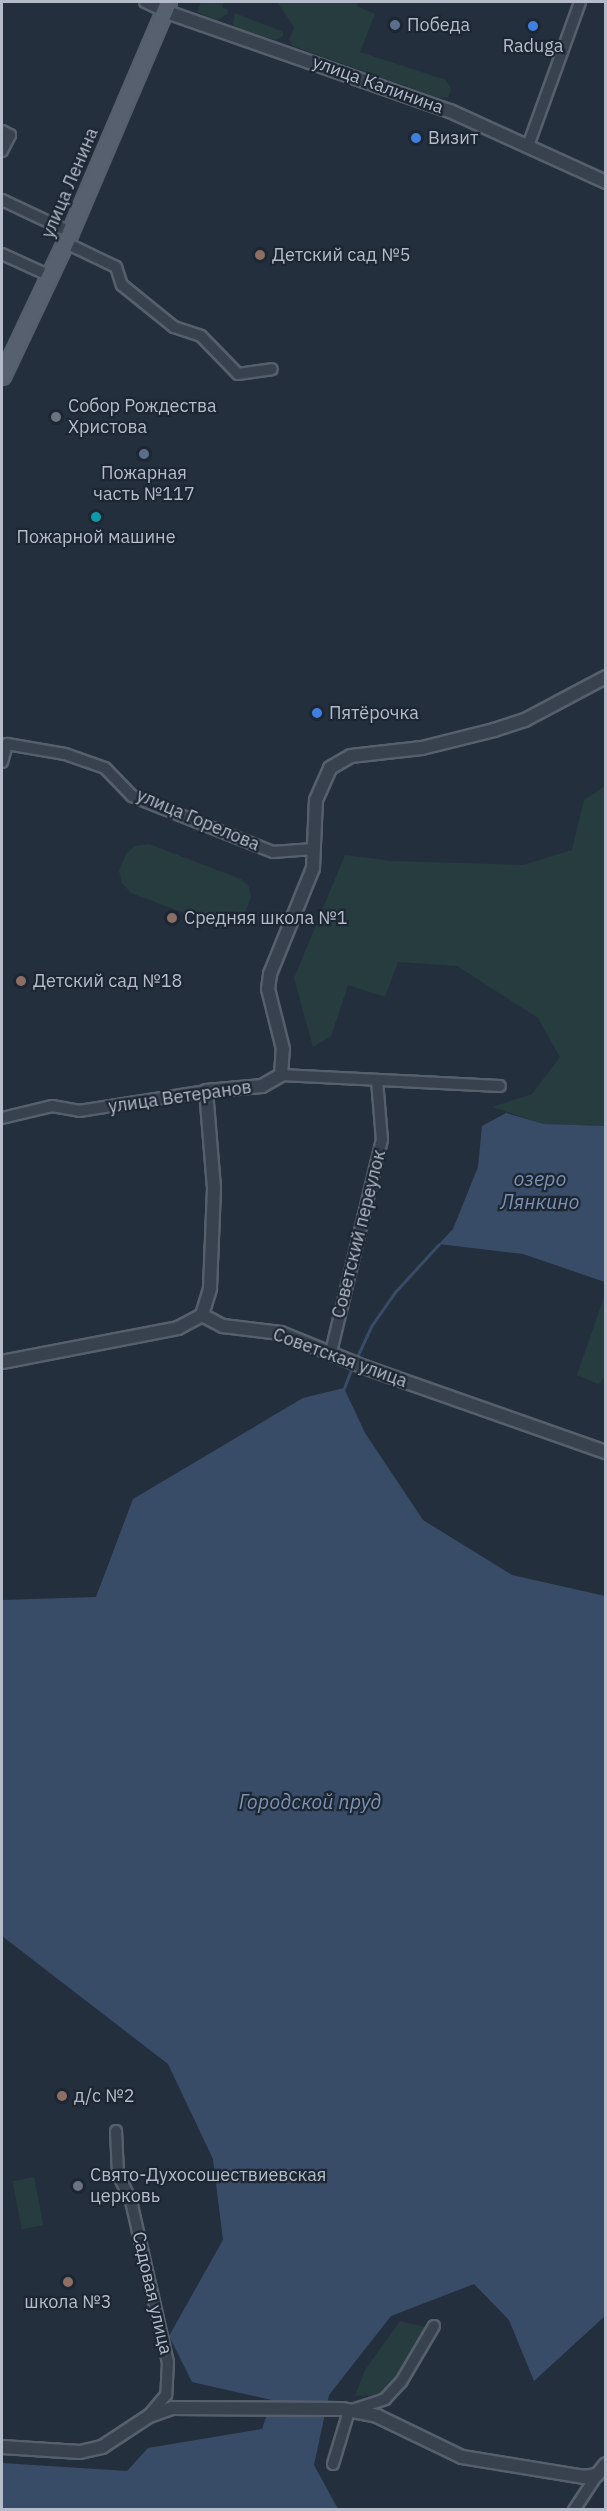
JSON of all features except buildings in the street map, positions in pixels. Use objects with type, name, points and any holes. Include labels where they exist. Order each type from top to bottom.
[{"type":"main road","name":"улица Ленина","points":[[2,376],[68,238],[166,6]]},
{"type":"street","name":"улица Калинина","points":[[145,2],[166,6],[399,91],[606,182]]},
{"type":"street","points":[[528,146],[580,2]]},
{"type":"street","points":[[2,131],[10,135],[2,151]]},
{"type":"street","points":[[2,200],[116,267],[122,285],[174,327],[201,336],[238,374],[272,369]]},
{"type":"street","points":[[2,254],[50,276]]},
{"type":"street","points":[[281,1075],[284,1057],[268,989],[270,974],[273,957],[307,886],[313,849],[316,800],[330,768],[351,756],[422,747],[494,730],[525,720],[606,677]]},
{"type":"street","name":"улица Горелова","points":[[2,762],[7,744],[65,754],[105,768],[132,796],[273,852],[313,849]]},
{"type":"street","name":"улица Ветеранов","points":[[2,1118],[52,1106],[79,1111],[206,1091],[262,1086],[281,1075],[500,1086]]},
{"type":"street","name":"Советский переулок","points":[[331,1352],[382,1140],[377,1080]]},
{"type":"street","points":[[2,1362],[178,1328],[202,1315],[210,1288],[214,1188],[206,1091]]},
{"type":"street","name":"Советская улица","points":[[202,1315],[223,1326],[281,1333],[364,1367],[606,1452]]},
{"type":"street","name":"Садовая улица","points":[[116,2131],[118,2175],[131,2201],[168,2362],[166,2395],[149,2416]]},
{"type":"street","points":[[349,2411],[385,2399],[401,2382],[434,2326]]},
{"type":"street","points":[[2,2447],[80,2452],[102,2447],[149,2416],[172,2408],[330,2408],[377,2416],[462,2457],[563,2475],[597,2475]]},
{"type":"street","points":[[333,2464],[349,2411]]},
{"type":"street","points":[[574,2510],[606,2464]]},
{"type":"green space","points":[[201,2],[224,2],[222,7],[228,10],[227,14],[217,20],[197,12]]},
{"type":"green space","points":[[277,2],[358,2],[357,6],[375,14],[360,52],[446,80],[451,90],[448,97],[439,98],[293,46],[289,40],[294,27]]},
{"type":"green space","points":[[235,13],[283,32],[283,36],[275,40],[237,28],[233,24]]},
{"type":"green space","points":[[605,786],[605,1126],[544,1124],[492,1107],[532,1094],[560,1057],[538,1018],[457,966],[398,962],[385,997],[348,985],[331,1036],[313,1047],[294,978],[345,855],[392,861],[523,865],[572,850],[584,800]]},
{"type":"green space","points":[[149,844],[241,879],[249,887],[251,897],[242,921],[224,928],[131,893],[122,883],[119,871],[126,854],[135,846]]},
{"type":"green space","points":[[604,1297],[605,1378],[598,1384],[577,1375]]},
{"type":"green space","points":[[34,2177],[43,2225],[22,2229],[12,2181]]},
{"type":"green space","points":[[400,2321],[425,2327],[400,2374],[381,2395],[355,2396],[365,2370]]},
{"type":"water","name":"озеро Лянкино","points":[[506,1113],[544,1124],[605,1126],[605,1282],[523,1254],[439,1244],[453,1229],[478,1167],[482,1126]]},
{"type":"water","name":"Городской пруд","points":[[344,1388],[365,1433],[423,1520],[512,1575],[605,1596],[605,2316],[534,2381],[509,2320],[474,2284],[391,2316],[329,2395],[314,2465],[338,2509],[2,2509],[2,2463],[127,2471],[148,2448],[262,2429],[272,2400],[192,2382],[169,2336],[223,2240],[213,2159],[168,2064],[2,1936],[2,1600],[96,1597],[133,1499],[303,1398]]},
{"type":"waterway","points":[[355,1361],[372,1325],[395,1292],[439,1244]]},
{"type":"waterway","points":[[344,1388],[352,1367]]},
{"type":"place","name":"Победа","points":[[395,25]]},
{"type":"place","name":"Raduga","points":[[533,26]]},
{"type":"place","name":"Визит","points":[[416,138]]},
{"type":"place","name":"Детский сад №5","points":[[260,255]]},
{"type":"place","name":"Собор Рождества Христова","points":[[56,417]]},
{"type":"place","name":"Пожарная часть №117","points":[[144,454]]},
{"type":"place","name":"Пожарной машине","points":[[96,517]]},
{"type":"place","name":"Пятёрочка","points":[[317,713]]},
{"type":"place","name":"Средняя школа №1","points":[[172,918]]},
{"type":"place","name":"Детский сад №18","points":[[21,981]]},
{"type":"place","name":"д/с №2","points":[[62,2096]]},
{"type":"place","name":"Свято-Духосошествиевская церковь","points":[[78,2186]]},
{"type":"place","name":"школа №3","points":[[68,2282]]}]
